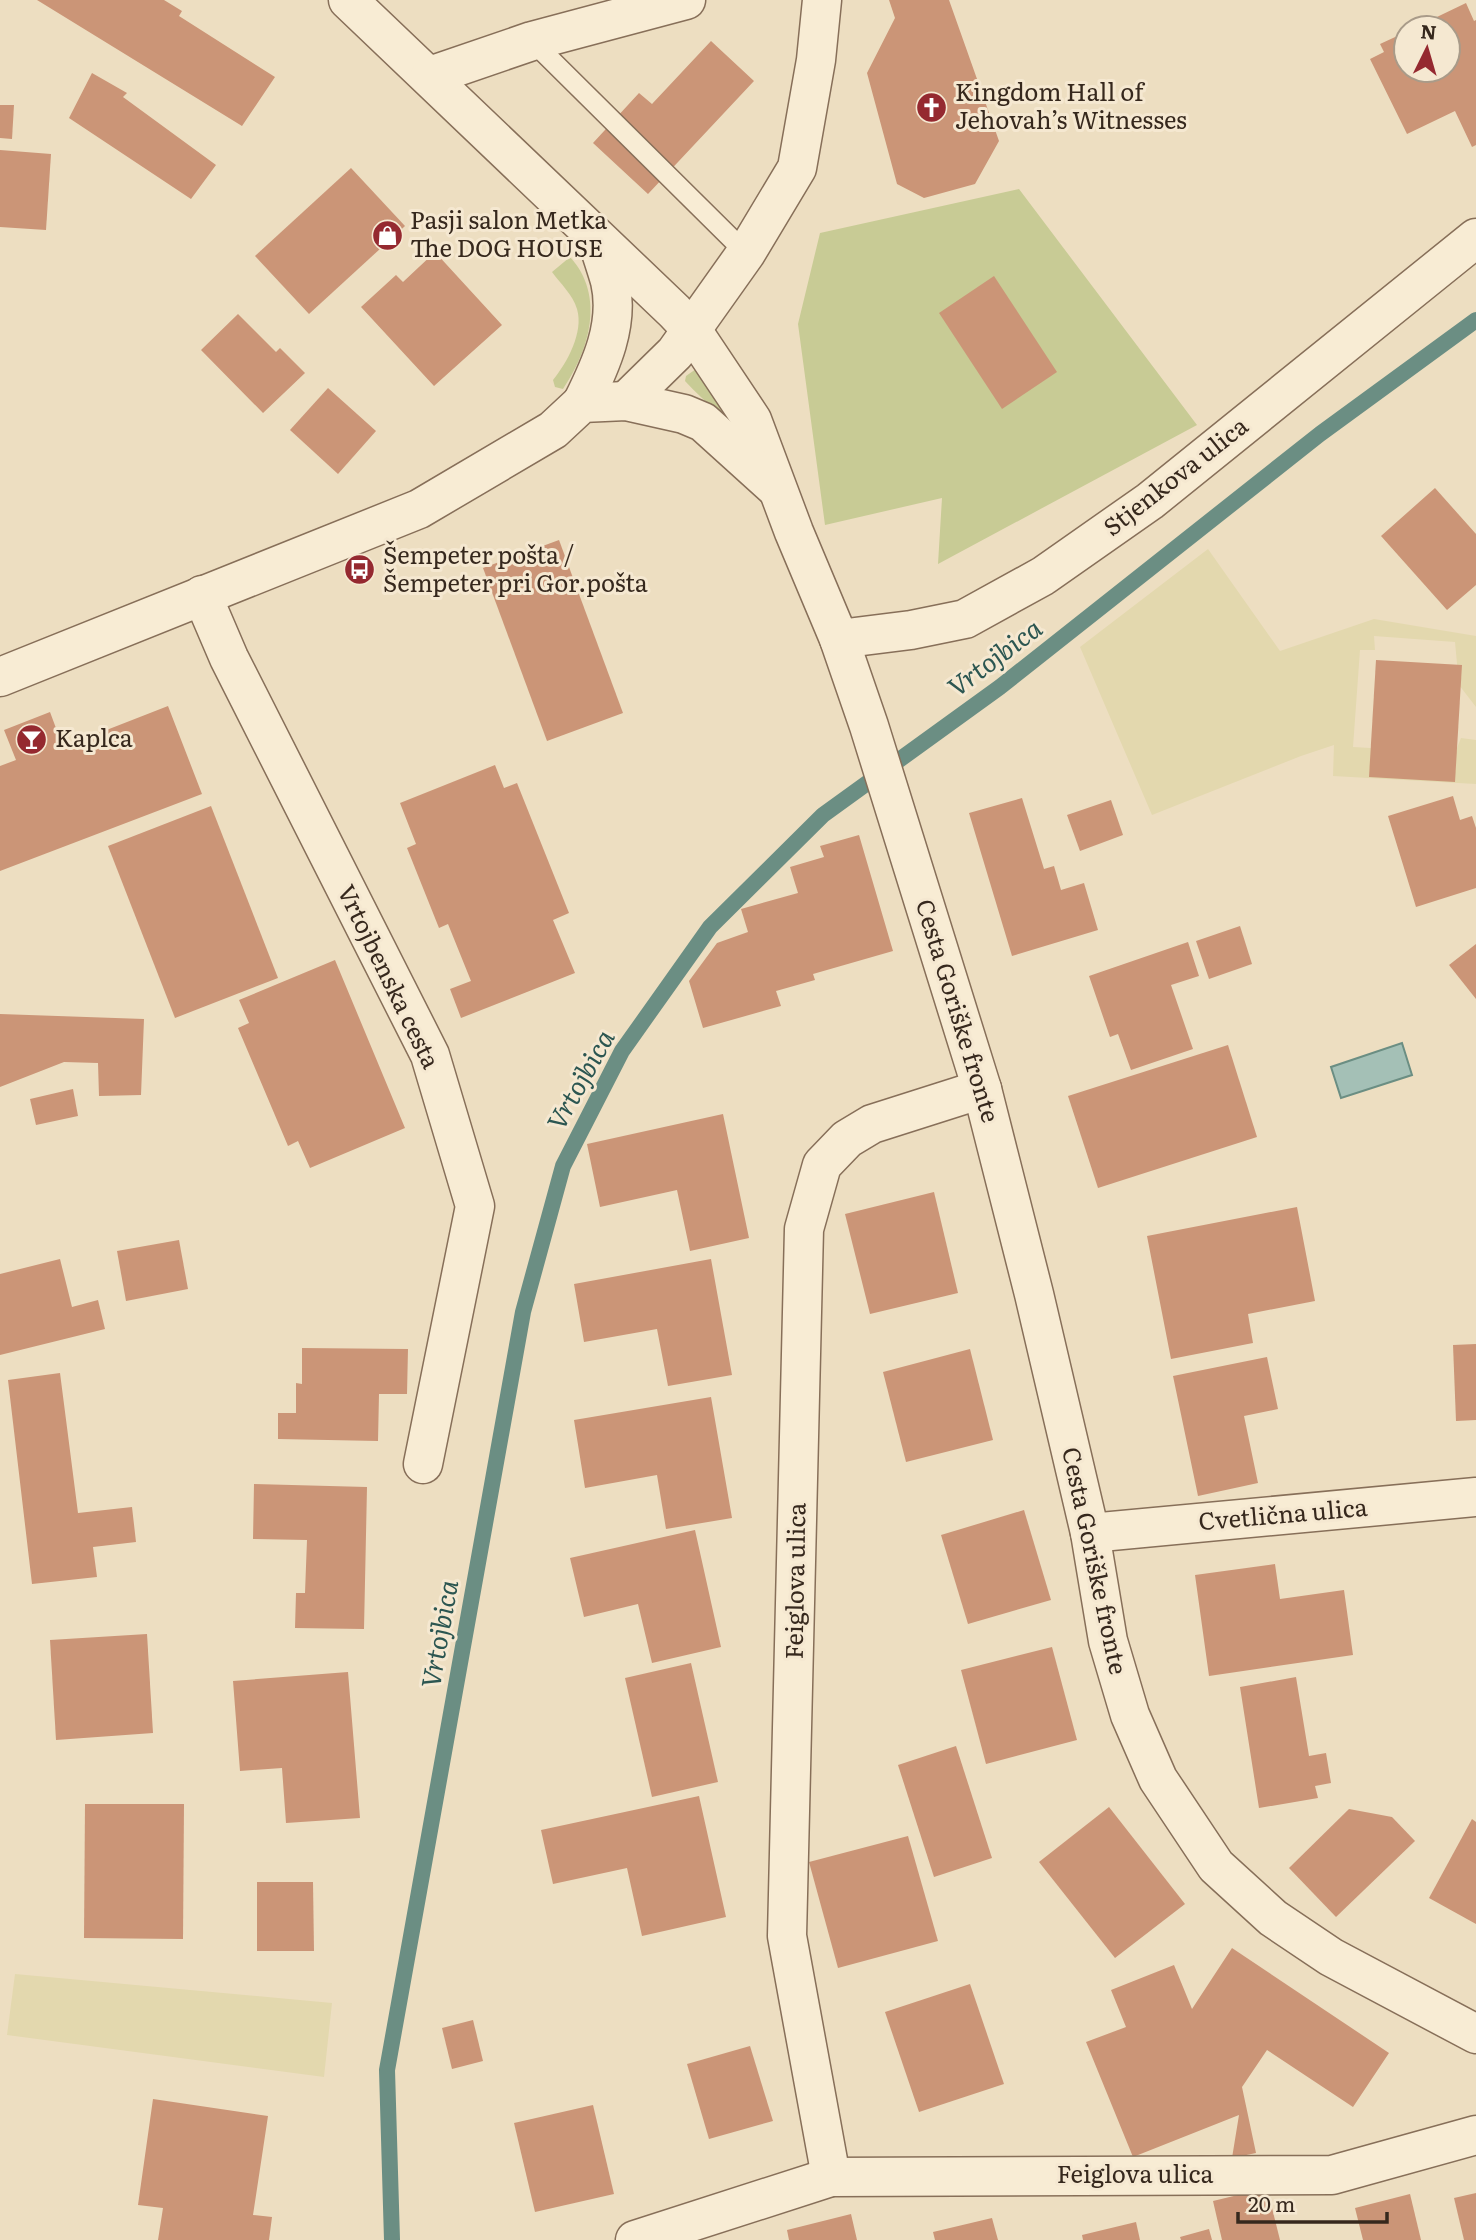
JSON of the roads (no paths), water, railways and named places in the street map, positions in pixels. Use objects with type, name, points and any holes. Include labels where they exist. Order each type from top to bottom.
[{"type":"street","name":"Cesta Goriške fronte","points":[[348,0],[582,221],[597,239],[651,287],[692,330],[752,420],[777,489],[839,639],[869,726],[982,1089],[1090,1533],[1108,1641],[1129,1715],[1158,1779],[1216,1866],[1273,1918],[1331,1957],[1476,2034]]},
{"type":"street","points":[[430,76],[533,41],[686,0]]},
{"type":"street","points":[[625,401],[675,353],[692,330],[746,253],[797,168],[816,60],[822,0]]},
{"type":"street","name":"Stjenkova ulica","points":[[839,639],[911,630],[965,619],[1043,576],[1150,501],[1476,238]]},
{"type":"street","points":[[0,677],[419,509],[552,430],[582,403],[603,360],[612,317],[610,283],[597,239]]},
{"type":"street","points":[[582,403],[625,401],[684,414],[703,422],[777,489]]},
{"type":"street","name":"Vrtojbenska cesta","points":[[202,595],[229,658],[430,1055],[475,1206],[422,1464]]},
{"type":"street","name":"Feiglova ulica","points":[[831,2177],[787,1936],[804,1229],[822,1165],[847,1139],[872,1124],[982,1089]]},
{"type":"street","name":"Cvetlična ulica","points":[[1090,1533],[1476,1497]]},
{"type":"street","name":"Feiglova ulica","points":[[635,2240],[831,2177],[1332,2175],[1476,2135]]},
{"type":"lane","points":[[533,41],[746,253]]},
{"type":"water","points":[[1402,1043],[1412,1075],[1341,1098],[1331,1067]]},
{"type":"waterway","name":"Vrtojbica","points":[[392,2240],[387,2070],[523,1312],[563,1166],[622,1051],[710,927],[823,815],[1000,687],[1320,434],[1476,320]]},
{"type":"place","name":"Kingdom Hall of Jehovah’s Witnesses","points":[[932,107]]},
{"type":"place","name":"Pasji salon Metka The DOG HOUSE","points":[[387,235]]},
{"type":"place","name":"Šempeter pošta / Šempeter pri Gor.pošta","points":[[360,570]]},
{"type":"place","name":"Kaplca","points":[[32,739]]}]
